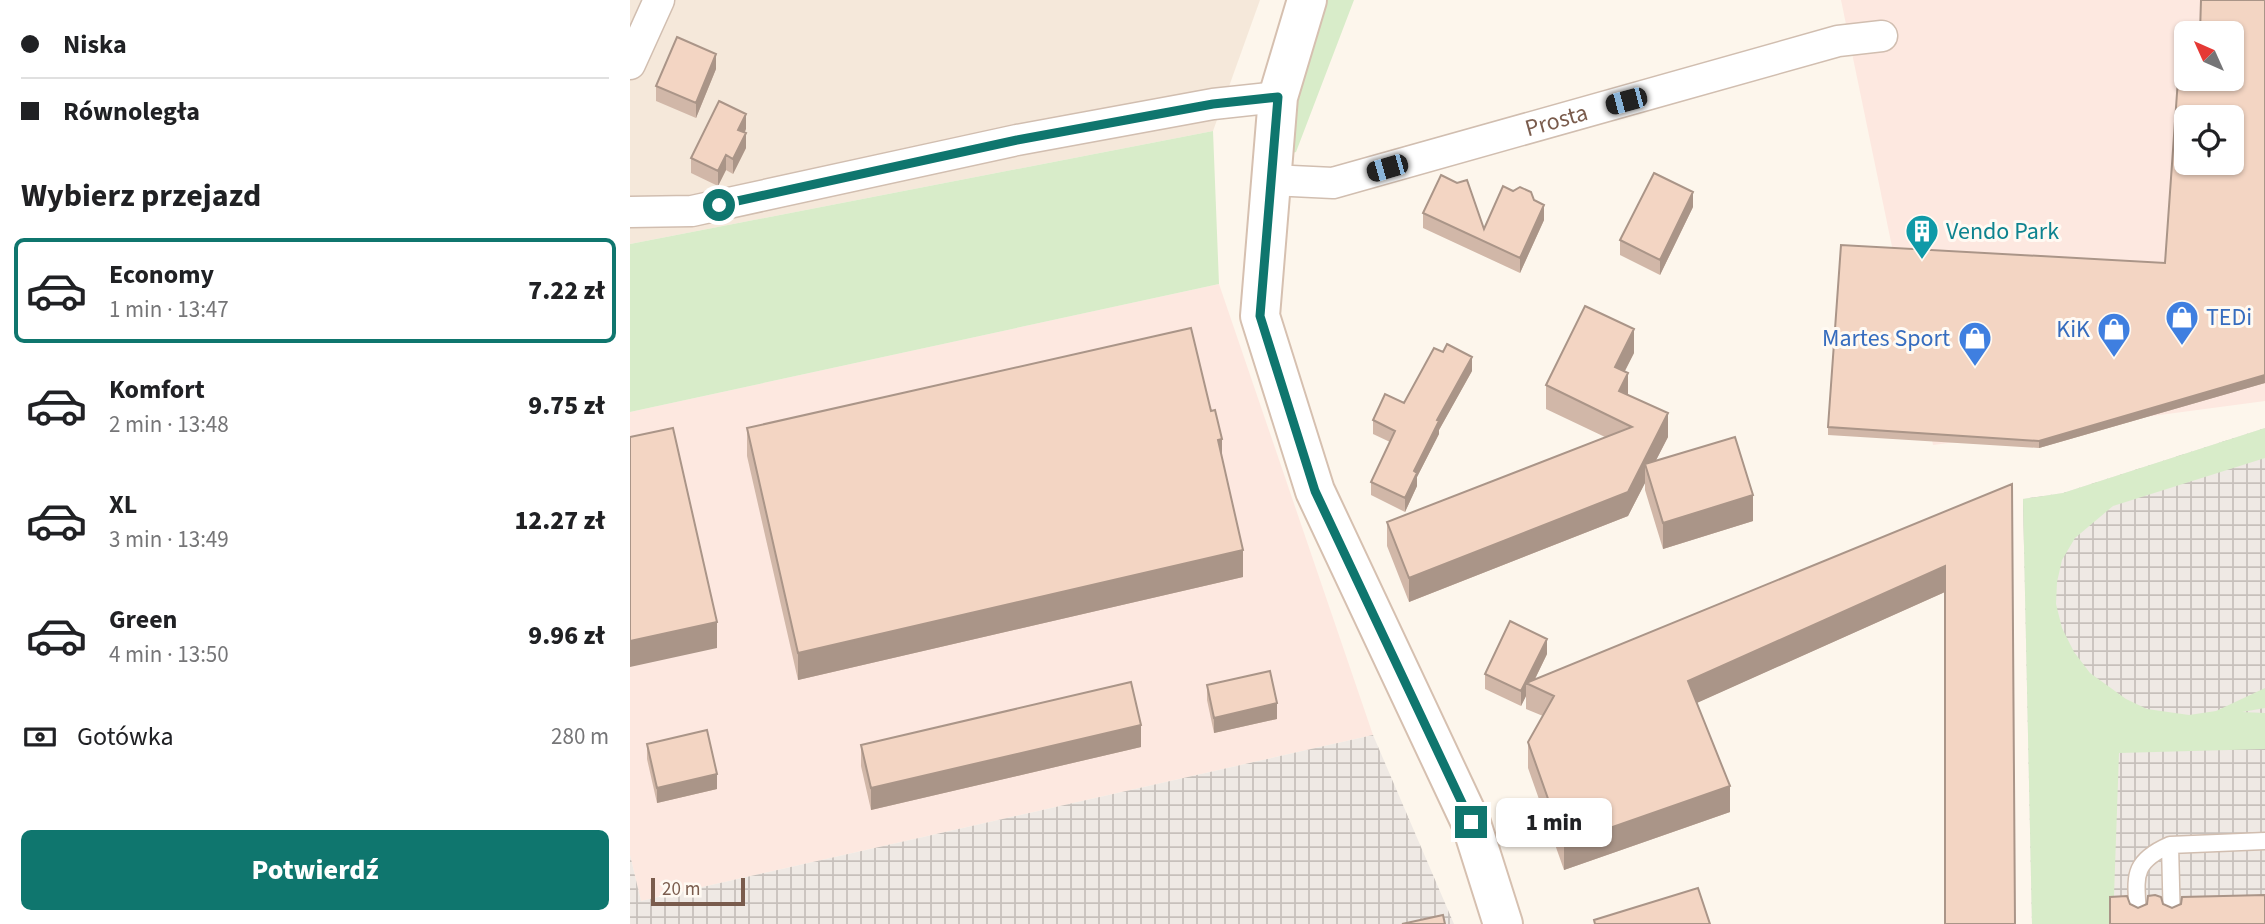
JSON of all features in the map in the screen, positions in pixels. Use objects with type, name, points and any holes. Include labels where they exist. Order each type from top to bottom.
[{"type":"street","points":[[630,64],[659,0]]},
{"type":"street","points":[[1307,0],[1278,97],[1260,316],[1315,491],[1471,822],[1503,924]]},
{"type":"street","name":"Prosta","points":[[1271,180],[1333,183],[1838,41],[1882,36]]},
{"type":"street","points":[[630,212],[692,211],[1017,140],[1213,104],[1278,97]]},
{"type":"lane","points":[[2138,924],[2138,870],[2143,860],[2152,852],[2170,845],[2265,841]]},
{"type":"lane","points":[[2170,845],[2172,924]]},
{"type":"shaded area","points":[[630,0],[1260,0],[1213,131],[630,244]]},
{"type":"shaded area","points":[[1841,0],[2265,0],[2265,401],[1933,445]]},
{"type":"shaded area","points":[[1219,284],[1373,735],[641,901],[630,855],[630,412]]},
{"type":"shaded area","points":[[2265,428],[2265,924],[2032,924],[2023,499],[2063,493]]},
{"type":"shaded area","points":[[1373,735],[1454,924],[630,924],[630,855],[641,901]]},
{"type":"green space","points":[[1314,0],[1354,0],[1296,152],[1292,153],[1306,34]]},
{"type":"green space","points":[[1213,131],[1219,284],[630,412],[630,244]]},
{"type":"green space","points":[[2265,428],[2265,458],[2113,506],[2075,538],[2062,560],[2056,604],[2062,628],[2074,652],[2090,673],[2126,699],[2147,709],[2189,715],[2216,711],[2265,688],[2265,708],[2242,712],[2265,713],[2265,749],[2119,753],[2113,924],[2032,924],[2023,499],[2063,493]]},
{"type":"building","name":"Vendo Park","points":[[2201,0],[2265,0],[2265,375],[2039,441],[1828,427],[1841,245],[2165,263],[2174,136],[2174,175],[2244,175],[2244,105],[2176,105],[2177,91],[2244,91],[2244,21],[2200,21]]},
{"type":"building","points":[[677,37],[716,54],[696,103],[656,86]]},
{"type":"building","points":[[719,101],[746,114],[738,130],[746,133],[733,159],[726,155],[718,171],[691,158]]},
{"type":"building","points":[[1654,173],[1693,192],[1660,260],[1620,240]]},
{"type":"building","points":[[1441,175],[1457,183],[1467,180],[1484,229],[1503,186],[1513,191],[1520,187],[1531,192],[1534,200],[1544,205],[1520,258],[1423,213]]},
{"type":"building","points":[[1585,306],[1634,329],[1615,367],[1628,373],[1619,391],[1668,413],[1628,492],[1409,578],[1387,522],[1632,427],[1546,385]]},
{"type":"building","points":[[1191,328],[1211,411],[1215,410],[1222,439],[1218,440],[1243,550],[798,653],[747,428]]},
{"type":"building","points":[[1447,344],[1472,357],[1437,420],[1439,421],[1414,471],[1417,473],[1405,498],[1371,482],[1395,431],[1373,420],[1385,394],[1404,403],[1434,348],[1443,352]]},
{"type":"building","points":[[673,428],[717,622],[630,641],[630,437]]},
{"type":"building","points":[[1735,437],[1753,495],[1663,523],[1645,464]]},
{"type":"building","points":[[2012,484],[2015,924],[1945,924],[1945,566],[1688,681],[1730,786],[1564,844],[1528,742],[1554,696],[1526,683]]},
{"type":"building","points":[[1510,621],[1547,639],[1521,691],[1485,674]]},
{"type":"building","points":[[1270,671],[1277,703],[1214,718],[1207,685]]},
{"type":"building","points":[[1131,682],[1141,725],[871,788],[861,745]]},
{"type":"building","points":[[707,730],[717,774],[657,788],[647,744]]},
{"type":"building","points":[[1698,888],[1710,924],[1595,924],[1594,920]]},
{"type":"building","points":[[2265,895],[2265,924],[2110,924],[2110,897],[2127,896],[2130,904],[2138,908],[2147,904],[2148,896],[2161,897],[2163,904],[2172,908],[2181,904],[2182,897]]},
{"type":"building","points":[[1443,915],[1445,924],[1402,924]]},
{"type":"place","name":"Vendo Park","points":[[1922,261]]},
{"type":"place","name":"TEDi","points":[[2182,347]]},
{"type":"place","name":"KiK","points":[[2114,359]]},
{"type":"place","name":"Martes Sport","points":[[1975,368]]},
{"type":"route","points":[[719,205],[1017,140],[1213,104],[1278,97],[1260,316],[1315,491],[1471,822]]}]
